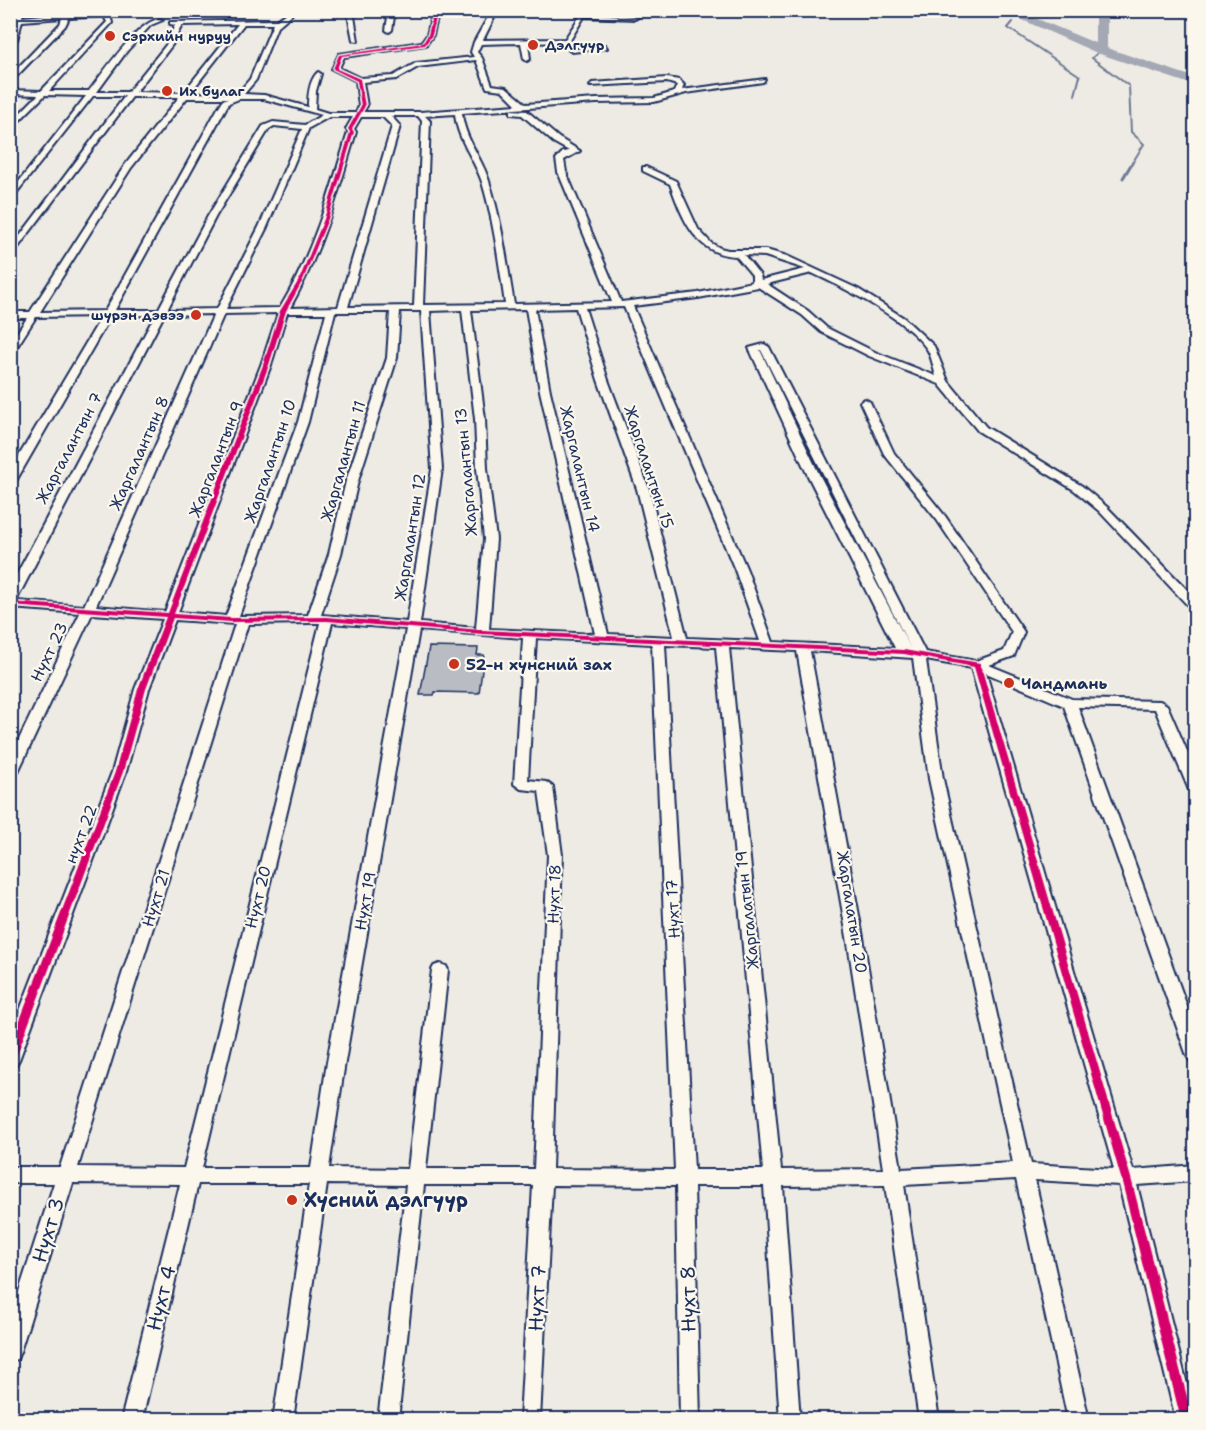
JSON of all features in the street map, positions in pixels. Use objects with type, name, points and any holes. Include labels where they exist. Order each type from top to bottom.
[{"type":"street","points":[[10,45],[21,10]]},
{"type":"street","points":[[350,10],[356,40]]},
{"type":"street","points":[[389,30],[392,10]]},
{"type":"street","points":[[436,10],[430,34],[424,44],[341,55],[335,69],[359,80],[395,78],[416,65],[479,58]]},
{"type":"street","points":[[495,10],[474,52],[479,58],[489,87],[504,88],[508,94],[519,100],[521,105],[532,108]]},
{"type":"street","points":[[10,20],[105,12],[158,11],[160,20]]},
{"type":"street","points":[[10,128],[110,22],[105,12]]},
{"type":"street","points":[[10,481],[108,314],[222,108],[226,102],[239,96],[253,80],[274,26],[290,12]]},
{"type":"street","points":[[567,41],[582,15],[635,17]]},
{"type":"street","points":[[10,81],[63,25],[66,17]]},
{"type":"street","points":[[10,199],[69,120],[149,24],[160,20],[179,24],[281,22]]},
{"type":"street","points":[[10,351],[129,167],[242,23]]},
{"type":"street","points":[[10,256],[129,94],[169,45],[179,24]]},
{"type":"street","points":[[477,42],[567,41]]},
{"type":"street","points":[[567,41],[574,53],[605,47]]},
{"type":"street","points":[[524,42],[526,59]]},
{"type":"street","points":[[311,109],[312,91],[318,74]]},
{"type":"street","points":[[359,80],[363,106],[360,115]]},
{"type":"street","points":[[10,92],[264,97],[328,115],[360,115],[420,114],[532,108],[596,101],[654,100],[764,80]]},
{"type":"street","points":[[592,85],[677,81],[681,85],[677,94]]},
{"type":"street","points":[[492,110],[524,113],[556,140],[576,151],[566,154],[561,159],[562,172],[736,560],[768,646]]},
{"type":"street","points":[[458,111],[461,128],[485,178],[499,237],[510,307]]},
{"type":"street","name":"Жаргалантын 10","points":[[237,620],[303,422],[396,126],[386,114]]},
{"type":"street","name":"Жаргалантын 12","points":[[413,627],[437,469],[421,309],[426,121],[420,114]]},
{"type":"street","points":[[306,127],[328,115]]},
{"type":"street","name":"Жаргалантын 9","points":[[171,616],[266,365],[284,311],[301,280],[326,219],[352,132],[350,129],[360,115]]},
{"type":"street","name":"Жаргалантын 7","points":[[10,602],[212,216],[266,128],[273,124],[306,127]]},
{"type":"street","name":"Жаргалантын 8","points":[[88,610],[221,310],[263,226],[306,127]]},
{"type":"street","points":[[646,169],[673,183],[690,227],[715,250],[727,254],[737,252],[767,254],[812,270],[844,285],[910,328],[932,349],[943,382],[982,429],[1078,488],[1103,509],[1196,607]]},
{"type":"street","points":[[737,252],[756,275],[756,281],[805,313],[824,330],[872,354],[943,382]]},
{"type":"street","points":[[10,315],[622,305],[708,295],[762,285],[812,270]]},
{"type":"street","name":"Жаргалантын 14","points":[[530,307],[548,402],[602,637]]},
{"type":"street","name":"Жаргалантын 15","points":[[580,307],[643,489],[681,640]]},
{"type":"street","name":"Жаргалантын 13","points":[[466,308],[480,418],[482,468],[490,539],[482,632]]},
{"type":"street","name":"Жаргалантын 11","points":[[320,619],[352,481],[392,358],[395,309]]},
{"type":"street","points":[[911,652],[814,476],[754,348],[764,347],[860,535],[911,652],[936,779],[1078,1419]]},
{"type":"street","points":[[865,402],[889,454],[941,518],[1018,632],[1009,653],[977,665]]},
{"type":"street","points":[[814,476],[829,474]]},
{"type":"street","points":[[846,536],[860,535]]},
{"type":"street","points":[[10,602],[88,610],[237,620],[320,619],[482,632],[911,652],[977,665],[1070,703],[1160,705],[1196,790]]},
{"type":"street","name":"Нүхт 23","points":[[10,774],[88,610]]},
{"type":"street","name":"нүхт 22","points":[[10,1060],[119,772],[142,689],[171,616]]},
{"type":"street","name":"Нүхт 20","points":[[192,1176],[298,732],[320,619]]},
{"type":"street","name":"Нүхт 21","points":[[65,1176],[123,1002],[237,620]]},
{"type":"street","name":"Нүхт 19","points":[[283,1419],[336,1062],[413,627]]},
{"type":"street","name":"Нүхт 18","points":[[530,634],[521,784],[546,787],[555,855],[543,1177]]},
{"type":"street","name":"Нүхт 17","points":[[658,640],[685,1178]]},
{"type":"street","name":"Жаргалатын 19","points":[[722,644],[773,1177],[790,1419]]},
{"type":"street","name":"Жаргалатын 20","points":[[803,648],[840,837],[894,1177],[929,1419]]},
{"type":"street","points":[[977,665],[1126,1178],[1187,1419]]},
{"type":"street","points":[[1070,703],[1196,1056]]},
{"type":"street","points":[[388,1419],[440,970]]},
{"type":"street","points":[[10,1175],[685,1178],[894,1177],[1022,1172],[1126,1178],[1196,1173]]},
{"type":"street","name":"Нүхт 3","points":[[10,1352],[65,1176]]},
{"type":"street","name":"Нүхт 4","points":[[131,1419],[192,1176]]},
{"type":"street","name":"Нүхт 7","points":[[530,1419],[543,1177]]},
{"type":"street","name":"Нүхт 8","points":[[685,1178],[690,1419]]},
{"type":"building","name":"52-н хүнсний зах","points":[[429,647],[478,648],[477,655],[484,655],[479,693],[435,692],[434,695],[420,695]]},
{"type":"waterway","points":[[1005,10],[1101,50]]},
{"type":"waterway","points":[[1101,10],[1101,50]]},
{"type":"waterway","points":[[1013,22],[1008,28],[1080,76],[1075,95]]},
{"type":"waterway","points":[[1101,50],[1092,58],[1129,86],[1131,132],[1144,144],[1131,165]]},
{"type":"waterway","points":[[1101,50],[1196,82]]},
{"type":"waterway","points":[[1123,178],[1132,163]]},
{"type":"cycle path","points":[[10,1060],[119,772],[142,689],[266,365],[283,311],[301,280],[326,219],[352,132],[350,129],[363,106],[359,80],[335,69],[341,55],[424,44],[430,35],[436,10]]},
{"type":"cycle path","points":[[10,604],[231,620],[327,619],[482,632],[904,652],[977,665],[1126,1178],[1187,1420]]},
{"type":"place","name":"Сэрхийн нуруу","points":[[110,36]]},
{"type":"place","name":"Дэлгүүр","points":[[533,45]]},
{"type":"place","name":"Их булаг","points":[[167,91]]},
{"type":"place","name":"шүрэн дэвээ","points":[[196,315]]},
{"type":"place","name":"52-н хүнсний зах","points":[[454,664]]},
{"type":"place","name":"Чандмань","points":[[1009,683]]},
{"type":"place","name":"Хүсний дэлгүүр","points":[[292,1200]]}]
